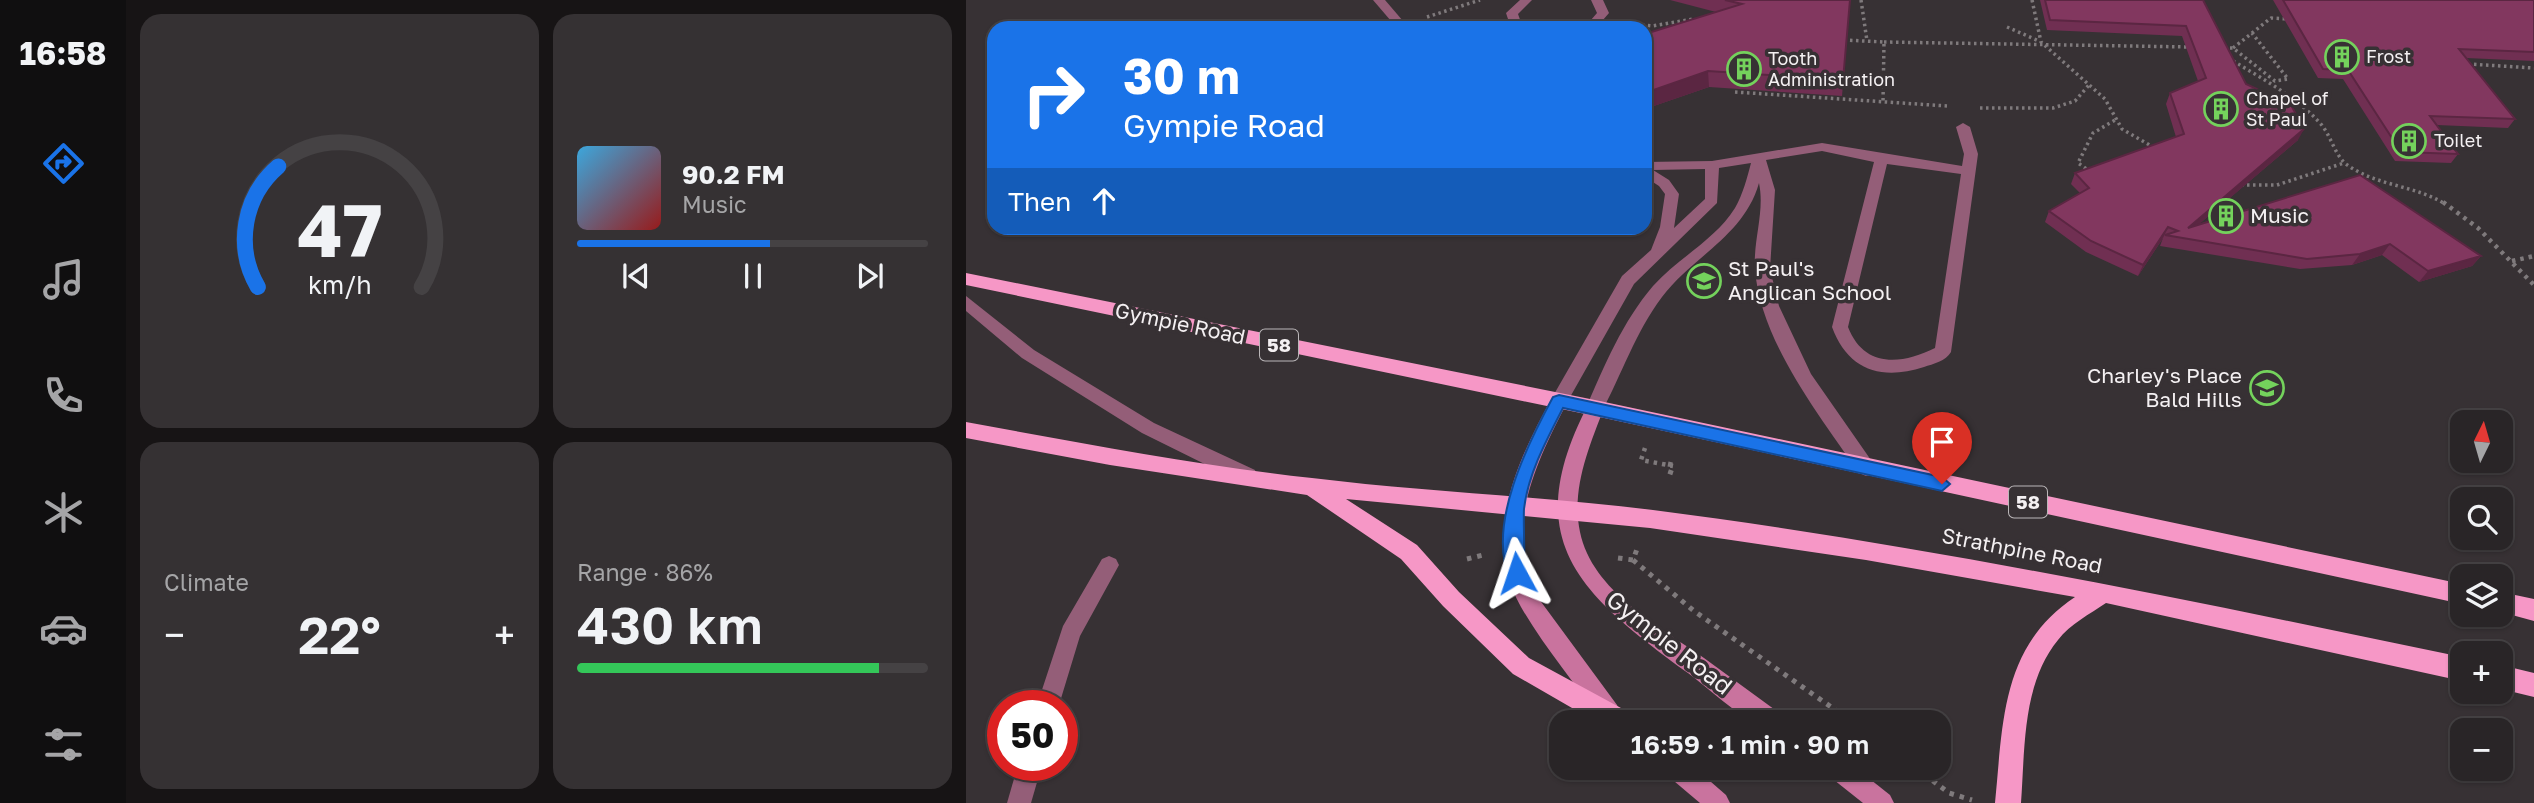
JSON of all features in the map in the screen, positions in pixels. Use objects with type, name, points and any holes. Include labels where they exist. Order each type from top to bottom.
[{"type":"highway","name":"Gympie Road","points":[[966,279],[1594,408]]},
{"type":"highway","name":"58","points":[[1594,408],[2450,591]]},
{"type":"highway","points":[[966,430],[1110,457],[1311,487],[1568,510]]},
{"type":"highway","points":[[1311,487],[1409,552],[1451,599],[1521,666],[1598,710]]},
{"type":"highway","name":"Strathpine Road","points":[[1568,510],[1880,552],[2103,592],[2450,666]]},
{"type":"highway","points":[[2008,803],[2024,679],[2037,648],[2052,628],[2103,592]]},
{"type":"highway","points":[[2513,606],[2534,610]]},
{"type":"highway","points":[[2513,680],[2534,685]]},
{"type":"main road","points":[[1559,401],[1535,445],[1516,506],[1513,555],[1522,588],[1537,615],[1608,710]]},
{"type":"main road","name":"Gympie Road","points":[[1594,408],[1570,480],[1568,510],[1577,556],[1603,594],[1622,611],[1756,710]]},
{"type":"main road","points":[[1690,780],[1718,803]]},
{"type":"main road","points":[[1852,780],[1882,803]]},
{"type":"street","points":[[1379,0],[1398,21]]},
{"type":"street","points":[[1513,21],[1512,13],[1525,0]]},
{"type":"street","points":[[1596,21],[1603,13],[1597,0]]},
{"type":"street","points":[[1881,159],[1840,327],[1844,341],[1857,355],[1870,363],[1912,367],[1943,352],[1970,153],[1963,127]]},
{"type":"street","points":[[1652,168],[1712,164],[1822,147],[1881,159],[1968,171]]},
{"type":"street","points":[[1594,408],[1620,353],[1660,290],[1689,260],[1726,233],[1746,206],[1759,158]]},
{"type":"street","points":[[1759,158],[1768,194],[1761,250],[1763,270],[1776,317],[1798,368],[1866,468]]},
{"type":"street","points":[[1559,401],[1628,280],[1712,200],[1715,193],[1712,164]]},
{"type":"street","points":[[1652,174],[1672,194],[1667,227],[1653,254]]},
{"type":"street","points":[[966,302],[1028,354],[1049,368],[1148,428],[1248,476]]},
{"type":"street","points":[[1053,690],[1070,633],[1109,565]]},
{"type":"street","points":[[1019,803],[1025,781]]},
{"type":"path","points":[[1417,21],[1480,0]]},
{"type":"path","points":[[1861,0],[1867,41]]},
{"type":"path","points":[[2032,0],[2041,42]]},
{"type":"path","points":[[1652,26],[1693,19],[1698,26]]},
{"type":"path","points":[[2233,48],[2271,19],[2294,19]]},
{"type":"path","points":[[2007,27],[2041,42],[2105,99],[2122,129],[2161,152]]},
{"type":"path","points":[[2222,48],[2233,48],[2275,80],[2288,79],[2252,33]]},
{"type":"path","points":[[1837,40],[2198,47]]},
{"type":"path","points":[[1883,102],[1884,42]]},
{"type":"path","points":[[2229,59],[2292,101],[2327,131],[2344,163],[2438,200],[2480,228],[2534,285]]},
{"type":"path","points":[[2458,64],[2534,68]]},
{"type":"path","points":[[1973,107],[2053,108],[2074,101],[2090,85]]},
{"type":"path","points":[[1735,92],[1948,106]]},
{"type":"path","points":[[2095,175],[2078,163],[2092,133],[2117,119]]},
{"type":"path","points":[[2229,183],[2252,187],[2277,186],[2344,163]]},
{"type":"path","points":[[2511,261],[2534,256]]},
{"type":"path","points":[[1645,448],[1641,460],[1673,465],[1669,477]]},
{"type":"path","points":[[1633,559],[1638,547]]},
{"type":"path","points":[[1467,559],[1487,554]]},
{"type":"path","points":[[1617,558],[1633,559],[1694,611],[1835,710]]},
{"type":"path","points":[[1932,780],[1949,793],[1978,802]]},
{"type":"building","points":[[1725,0],[1850,0],[1843,80],[1708,71],[1652,91],[1652,32],[1742,4]]},
{"type":"building","points":[[2045,0],[2203,0],[2246,84],[2291,105],[2304,129],[2188,228],[2360,175],[2481,256],[2428,271],[2390,244],[2360,254],[2307,259],[2165,235],[2178,231],[2168,227],[2143,265],[2091,241],[2049,211],[2089,188],[2075,173],[2184,134],[2170,93],[2206,78],[2186,26],[2050,20]]},
{"type":"building","points":[[2283,0],[2534,0],[2534,52],[2459,49],[2515,119],[2430,116],[2458,154],[2401,152],[2348,70],[2323,69]]},
{"type":"place","name":"Frost","points":[[2342,57]]},
{"type":"place","name":"Tooth Administration","points":[[1744,69]]},
{"type":"place","name":"Chapel of St Paul","points":[[2221,109]]},
{"type":"place","name":"Toilet","points":[[2409,141]]},
{"type":"place","name":"Music","points":[[2226,216]]},
{"type":"place","name":"St Paul's Anglican School","points":[[1704,281]]},
{"type":"place","name":"Charley's Place Bald Hills","points":[[2267,388]]},
{"type":"route","points":[[1517,573],[1513,555],[1516,506],[1523,476],[1535,445],[1559,401],[1942,484]]}]
